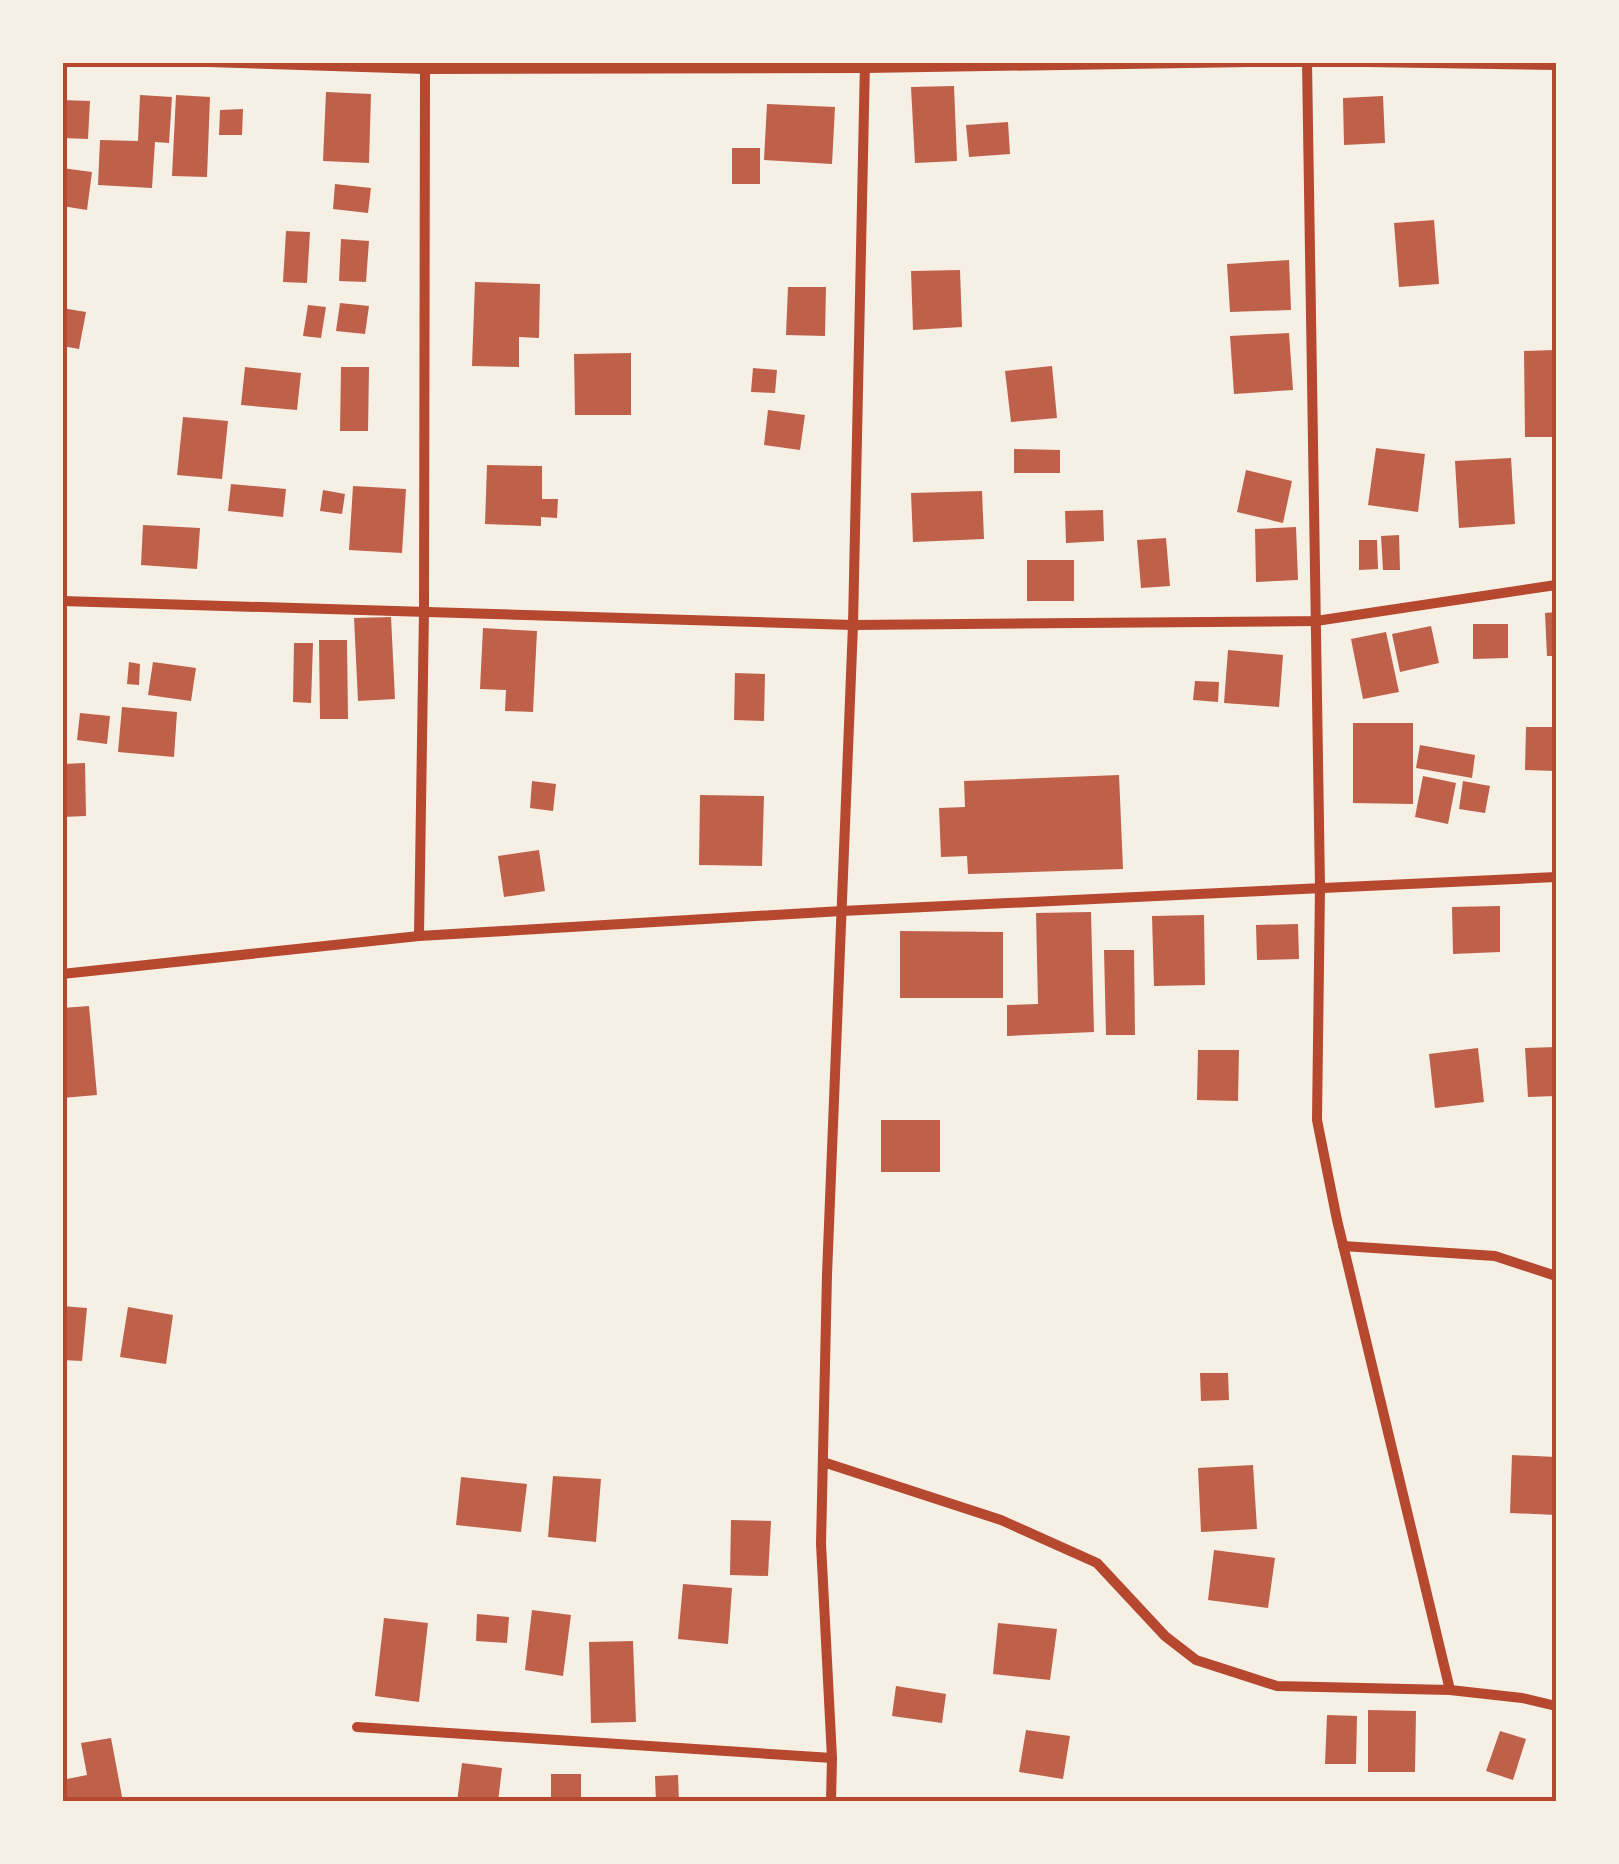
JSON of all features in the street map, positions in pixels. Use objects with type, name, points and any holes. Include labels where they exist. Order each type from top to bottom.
[{"type":"street","points":[[208,62],[425,66],[1250,62]]},
{"type":"street","points":[[1308,62],[1320,887],[1317,1120],[1343,1246],[1450,1690]]},
{"type":"street","points":[[1366,62],[1556,65]]},
{"type":"street","points":[[831,1802],[821,1544],[827,1276],[853,625],[865,65]]},
{"type":"street","points":[[419,936],[425,66]]},
{"type":"street","points":[[62,601],[853,625],[1316,621],[1556,584]]},
{"type":"street","points":[[62,974],[419,936],[1556,877]]},
{"type":"street","points":[[1343,1246],[1494,1256],[1556,1276]]},
{"type":"street","points":[[823,1462],[1001,1520],[1098,1563],[1165,1636],[1196,1660],[1277,1686],[1450,1690],[1556,1706]]},
{"type":"street","points":[[356,1728],[832,1758]]},
{"type":"building","points":[[954,86],[957,161],[915,163],[911,87]]},
{"type":"building","points":[[326,92],[371,94],[369,163],[323,161]]},
{"type":"building","points":[[140,95],[172,97],[169,143],[155,142],[152,188],[98,185],[100,140],[138,141]]},
{"type":"building","points":[[176,95],[210,97],[207,177],[172,176]]},
{"type":"building","points":[[1383,96],[1385,143],[1344,145],[1343,98]]},
{"type":"building","points":[[62,100],[90,101],[88,139],[62,138]]},
{"type":"building","points":[[767,104],[835,107],[832,164],[764,160]]},
{"type":"building","points":[[243,109],[242,135],[219,135],[220,110]]},
{"type":"building","points":[[1008,122],[1010,154],[969,157],[966,125]]},
{"type":"building","points":[[732,148],[760,148],[760,184],[732,184]]},
{"type":"building","points":[[62,168],[92,172],[87,210],[62,206]]},
{"type":"building","points":[[335,184],[371,188],[368,213],[333,209]]},
{"type":"building","points":[[1434,220],[1439,284],[1399,287],[1394,223]]},
{"type":"building","points":[[286,231],[310,232],[307,283],[283,282]]},
{"type":"building","points":[[341,239],[369,241],[366,282],[339,281]]},
{"type":"building","points":[[1289,260],[1291,310],[1230,312],[1227,264]]},
{"type":"building","points":[[960,270],[962,327],[913,330],[911,271]]},
{"type":"building","points":[[475,282],[540,284],[539,338],[519,337],[519,367],[472,366]]},
{"type":"building","points":[[788,287],[826,287],[825,336],[786,335]]},
{"type":"building","points":[[340,303],[369,306],[365,334],[336,331]]},
{"type":"building","points":[[308,305],[326,307],[321,338],[303,336]]},
{"type":"building","points":[[62,308],[86,312],[79,349],[62,346]]},
{"type":"building","points":[[1289,333],[1293,390],[1234,394],[1230,336]]},
{"type":"building","points":[[1555,350],[1556,437],[1525,437],[1524,351]]},
{"type":"building","points":[[631,353],[631,415],[575,415],[574,354]]},
{"type":"building","points":[[1052,366],[1057,418],[1011,422],[1005,371]]},
{"type":"building","points":[[245,367],[301,373],[297,410],[241,405]]},
{"type":"building","points":[[341,367],[369,367],[368,431],[340,431]]},
{"type":"building","points":[[753,368],[777,370],[775,393],[751,392]]},
{"type":"building","points":[[768,410],[805,415],[800,450],[764,445]]},
{"type":"building","points":[[183,417],[228,421],[222,479],[177,475]]},
{"type":"building","points":[[1376,448],[1425,454],[1418,512],[1368,505]]},
{"type":"building","points":[[1014,449],[1060,450],[1060,473],[1014,473]]},
{"type":"building","points":[[1511,458],[1515,524],[1459,528],[1455,461]]},
{"type":"building","points":[[487,465],[542,466],[542,499],[558,499],[557,518],[541,517],[541,526],[485,524]]},
{"type":"building","points":[[1246,470],[1292,481],[1283,523],[1237,512]]},
{"type":"building","points":[[231,484],[286,489],[283,517],[228,511]]},
{"type":"building","points":[[353,486],[406,489],[402,553],[349,550]]},
{"type":"building","points":[[323,490],[345,494],[342,514],[320,511]]},
{"type":"building","points":[[982,491],[984,539],[913,542],[911,493]]},
{"type":"building","points":[[1103,510],[1104,541],[1066,543],[1065,511]]},
{"type":"building","points":[[143,525],[200,528],[197,569],[141,565]]},
{"type":"building","points":[[1296,527],[1298,580],[1256,582],[1255,529]]},
{"type":"building","points":[[1399,535],[1400,570],[1383,570],[1381,536]]},
{"type":"building","points":[[1166,538],[1170,586],[1141,588],[1137,540]]},
{"type":"building","points":[[1359,540],[1377,540],[1378,569],[1359,570]]},
{"type":"building","points":[[1027,560],[1074,560],[1074,601],[1027,601]]},
{"type":"building","points":[[1556,612],[1556,656],[1547,656],[1545,613]]},
{"type":"building","points":[[391,617],[395,699],[358,701],[354,618]]},
{"type":"building","points":[[1473,624],[1508,624],[1508,658],[1473,659]]},
{"type":"building","points":[[1431,626],[1439,663],[1400,672],[1392,634]]},
{"type":"building","points":[[483,628],[537,631],[533,712],[505,711],[506,690],[480,689]]},
{"type":"building","points":[[1386,632],[1399,692],[1363,699],[1351,639]]},
{"type":"building","points":[[319,640],[347,640],[348,719],[320,719]]},
{"type":"building","points":[[294,643],[313,643],[311,703],[293,702]]},
{"type":"building","points":[[1228,650],[1283,655],[1279,707],[1224,703]]},
{"type":"building","points":[[129,662],[140,664],[139,685],[127,684]]},
{"type":"building","points":[[153,662],[196,668],[191,701],[148,695]]},
{"type":"building","points":[[735,673],[765,674],[764,721],[734,720]]},
{"type":"building","points":[[1195,681],[1219,682],[1218,702],[1193,700]]},
{"type":"building","points":[[122,707],[177,712],[174,757],[118,752]]},
{"type":"building","points":[[80,713],[110,716],[107,744],[77,740]]},
{"type":"building","points":[[1353,723],[1413,723],[1413,804],[1353,803]]},
{"type":"building","points":[[1526,727],[1556,727],[1556,771],[1525,770]]},
{"type":"building","points":[[1420,745],[1475,755],[1472,778],[1416,768]]},
{"type":"building","points":[[85,763],[86,816],[62,817],[62,764]]},
{"type":"building","points":[[1119,775],[1123,869],[968,874],[967,856],[941,857],[939,808],[965,807],[964,781]]},
{"type":"building","points":[[1423,776],[1456,783],[1448,824],[1415,817]]},
{"type":"building","points":[[532,781],[556,784],[553,811],[530,808]]},
{"type":"building","points":[[1463,781],[1490,786],[1485,813],[1459,809]]},
{"type":"building","points":[[700,795],[764,796],[762,866],[699,865]]},
{"type":"building","points":[[539,850],[545,891],[504,897],[498,856]]},
{"type":"building","points":[[1500,906],[1500,952],[1453,954],[1452,907]]},
{"type":"building","points":[[1091,912],[1094,1032],[1007,1036],[1007,1005],[1038,1004],[1036,913]]},
{"type":"building","points":[[1204,915],[1205,985],[1154,986],[1152,916]]},
{"type":"building","points":[[1298,924],[1299,959],[1257,960],[1256,925]]},
{"type":"building","points":[[900,931],[1003,932],[1003,998],[900,998]]},
{"type":"building","points":[[1104,950],[1134,950],[1135,1035],[1106,1035]]},
{"type":"building","points":[[89,1006],[97,1095],[62,1098],[62,1008]]},
{"type":"building","points":[[1556,1047],[1556,1096],[1528,1097],[1525,1048]]},
{"type":"building","points":[[1478,1048],[1484,1102],[1435,1108],[1429,1054]]},
{"type":"building","points":[[1198,1050],[1239,1050],[1238,1101],[1197,1100]]},
{"type":"building","points":[[881,1120],[940,1120],[940,1172],[881,1172]]},
{"type":"building","points":[[62,1306],[87,1308],[82,1361],[62,1360]]},
{"type":"building","points":[[128,1307],[173,1315],[166,1364],[120,1357]]},
{"type":"building","points":[[1200,1373],[1228,1373],[1229,1400],[1201,1401]]},
{"type":"building","points":[[1512,1455],[1556,1457],[1556,1515],[1510,1513]]},
{"type":"building","points":[[1253,1465],[1257,1529],[1201,1532],[1198,1468]]},
{"type":"building","points":[[553,1476],[601,1479],[596,1542],[548,1537]]},
{"type":"building","points":[[461,1477],[527,1484],[521,1532],[456,1525]]},
{"type":"building","points":[[731,1520],[771,1521],[768,1576],[730,1575]]},
{"type":"building","points":[[1214,1550],[1275,1558],[1268,1608],[1208,1600]]},
{"type":"building","points":[[683,1584],[732,1588],[728,1644],[678,1639]]},
{"type":"building","points":[[532,1610],[571,1615],[563,1676],[525,1670]]},
{"type":"building","points":[[477,1614],[509,1617],[507,1643],[476,1641]]},
{"type":"building","points":[[384,1618],[428,1623],[419,1702],[375,1696]]},
{"type":"building","points":[[998,1623],[1057,1629],[1050,1680],[993,1674]]},
{"type":"building","points":[[633,1641],[636,1722],[591,1723],[589,1642]]},
{"type":"building","points":[[896,1686],[946,1694],[942,1723],[892,1716]]},
{"type":"building","points":[[1368,1710],[1416,1711],[1415,1772],[1368,1772]]},
{"type":"building","points":[[1327,1715],[1357,1716],[1356,1764],[1325,1764]]},
{"type":"building","points":[[1026,1730],[1070,1736],[1063,1779],[1019,1772]]},
{"type":"building","points":[[1500,1731],[1526,1739],[1513,1780],[1486,1771]]},
{"type":"building","points":[[111,1738],[123,1802],[62,1802],[62,1780],[87,1775],[81,1743]]},
{"type":"building","points":[[462,1763],[502,1768],[498,1802],[457,1802]]},
{"type":"building","points":[[551,1774],[581,1774],[581,1802],[551,1802]]},
{"type":"building","points":[[678,1775],[679,1802],[656,1802],[655,1776]]}]
